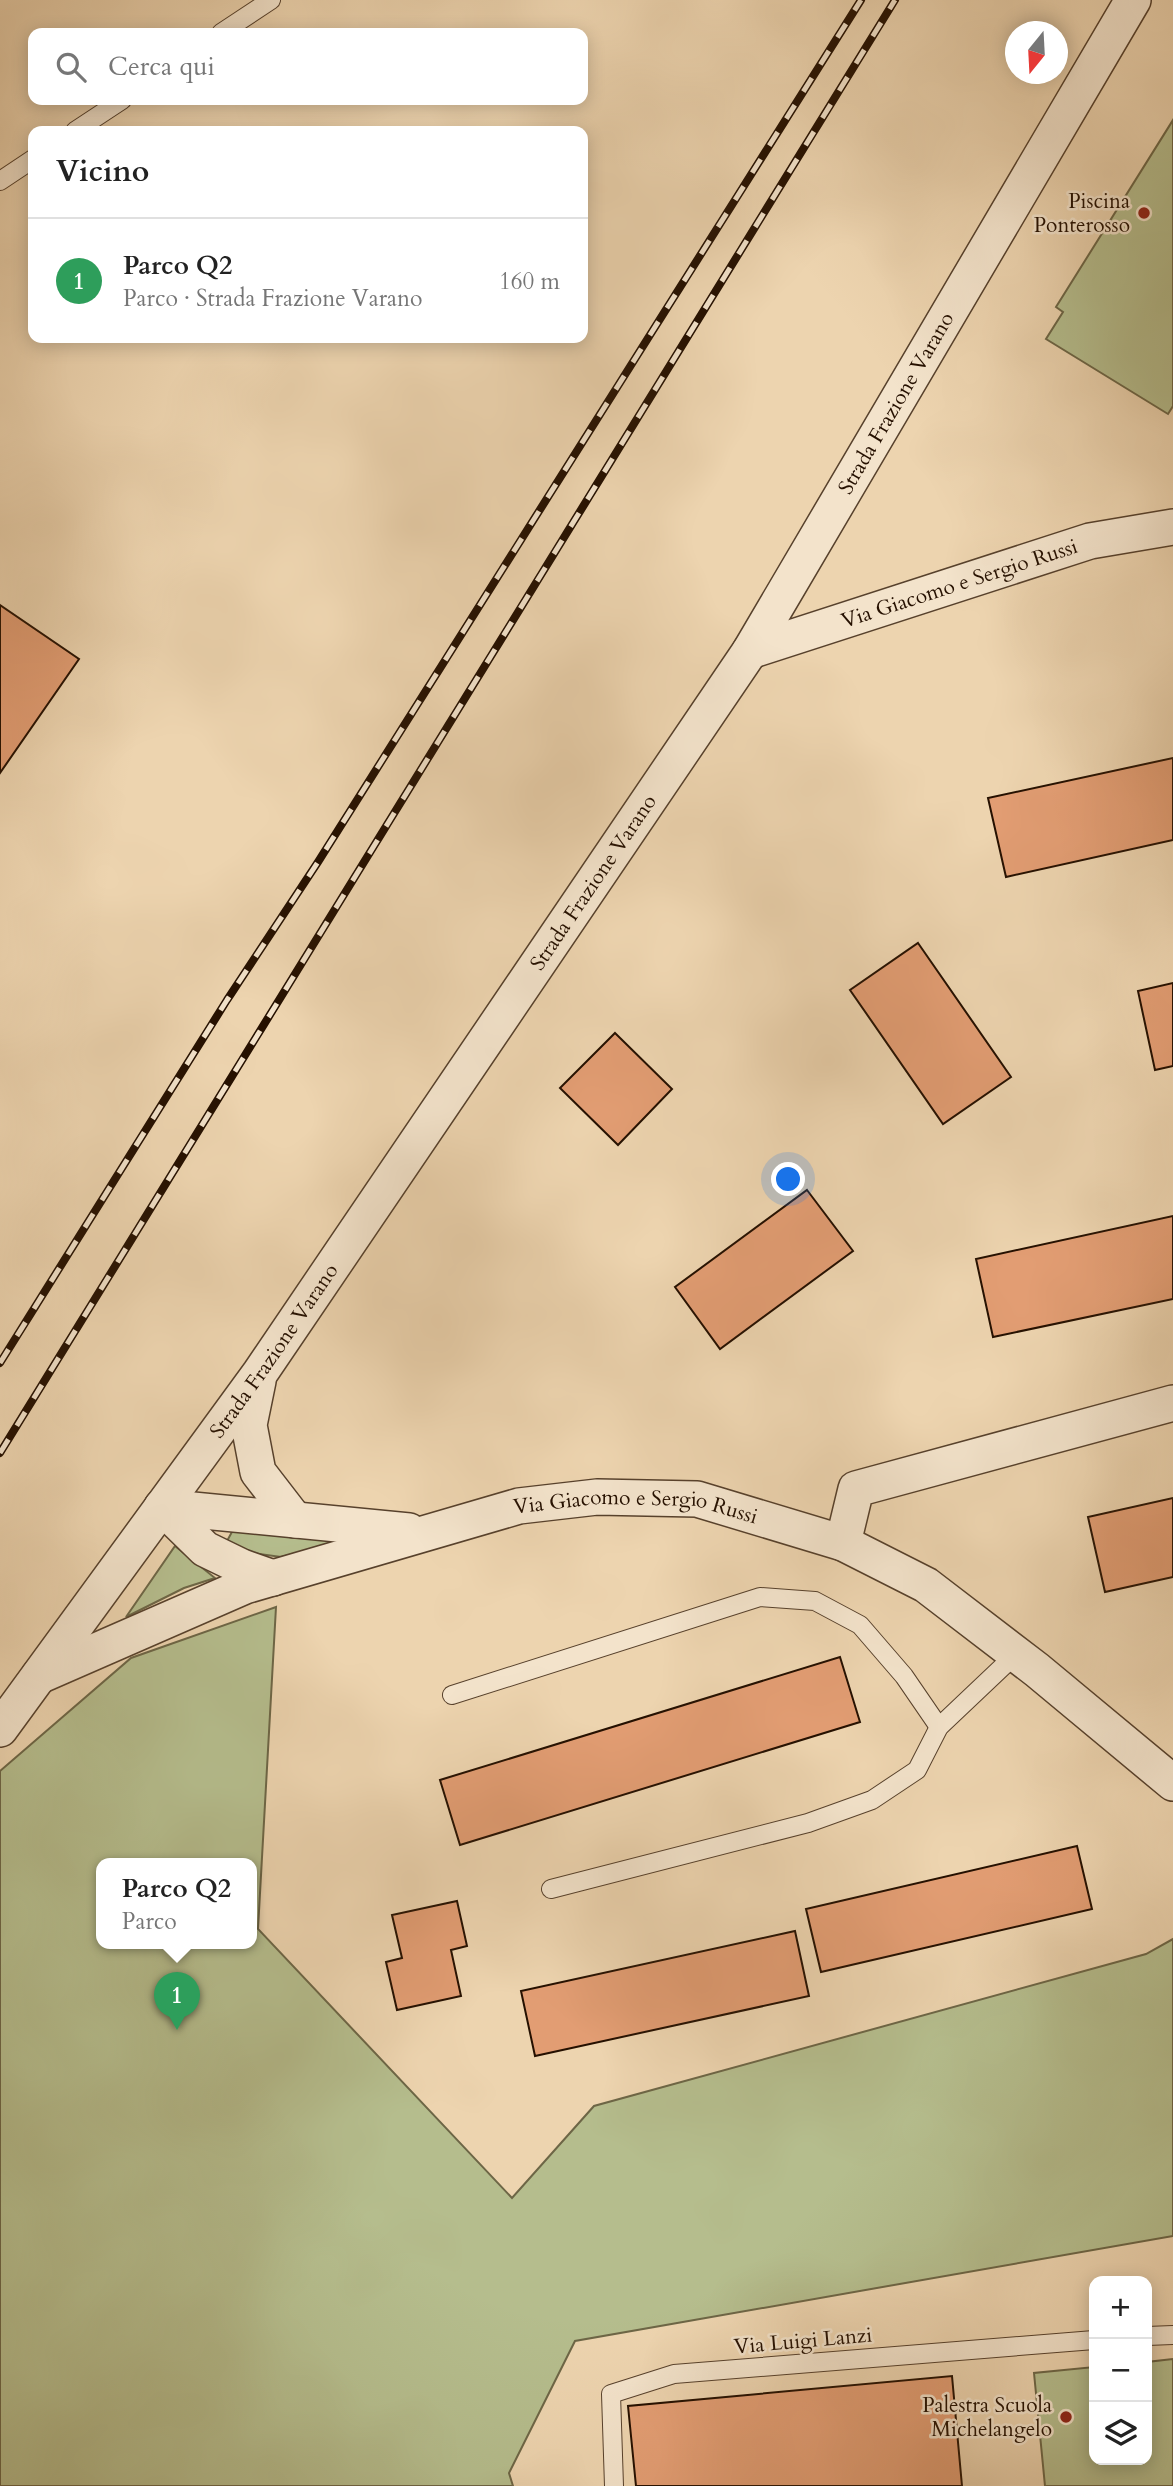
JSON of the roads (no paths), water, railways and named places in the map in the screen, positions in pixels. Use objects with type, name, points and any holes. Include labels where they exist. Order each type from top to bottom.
[{"type":"street","name":"Strada Frazione Varano","points":[[0,1729],[260,1373],[750,651],[1133,0]]},
{"type":"street","name":"Via Giacomo e Sergio Russi","points":[[750,651],[1090,541],[1173,527]]},
{"type":"street","points":[[260,1373],[249,1424],[258,1472],[295,1520]]},
{"type":"street","points":[[843,1543],[856,1489],[1173,1403]]},
{"type":"street","name":"Via Giacomo e Sergio Russi","points":[[38,1676],[245,1586],[519,1506],[597,1497],[697,1499],[843,1543],[926,1585],[1016,1654],[1173,1783]]},
{"type":"street","name":"Via Giacomo e Sergio Russi","points":[[162,1507],[426,1532]]},
{"type":"street","points":[[162,1507],[205,1549],[273,1578]]},
{"type":"lane","points":[[229,28],[271,0]]},
{"type":"lane","points":[[83,126],[114,105]]},
{"type":"lane","points":[[0,181],[28,162]]},
{"type":"lane","points":[[452,1695],[760,1597],[816,1601],[860,1625],[904,1676],[939,1727]]},
{"type":"lane","points":[[551,1889],[808,1823],[872,1800],[917,1770],[939,1727],[1016,1654]]},
{"type":"lane","points":[[1152,2336],[1173,2335]]},
{"type":"lane","name":"Via Luigi Lanzi","points":[[614,2486],[611,2394],[662,2378],[702,2372],[1089,2340]]},
{"type":"railway","points":[[0,1363],[861,0]]},
{"type":"railway","points":[[0,1453],[895,0]]},
{"type":"place","name":"Piscina Ponterosso","points":[[1144,213]]},
{"type":"place","name":"Parco Q2","points":[[177,2030]]},
{"type":"place","name":"Palestra Scuola Michelangelo","points":[[1066,2417]]}]
